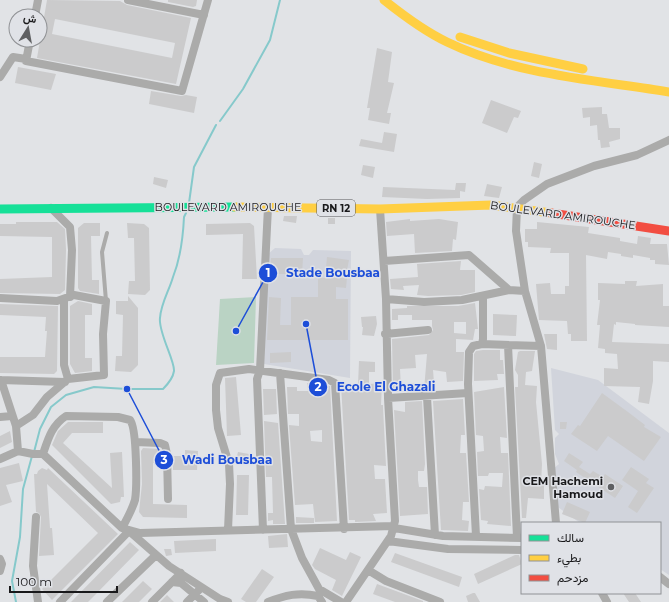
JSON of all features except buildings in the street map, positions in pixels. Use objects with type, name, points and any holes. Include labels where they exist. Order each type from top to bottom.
[{"type":"main road","points":[[384,0],[420,28],[451,44],[482,57],[557,75],[667,93]]},
{"type":"main road","points":[[399,0],[410,8]]},
{"type":"main road","points":[[450,32],[468,41],[509,54],[595,70]]},
{"type":"main road","points":[[639,78],[669,83]]},
{"type":"main road","name":"BOULEVARD AMIROUCHE","points":[[0,209],[268,207],[380,209],[491,205],[517,207],[600,219],[669,231]]},
{"type":"street","points":[[130,0],[204,15]]},
{"type":"street","points":[[0,77],[13,57],[26,59],[26,61],[182,90],[208,0]]},
{"type":"street","points":[[26,59],[28,48]]},
{"type":"street","points":[[556,522],[541,346],[525,291],[516,231],[517,207],[524,200],[547,184],[594,166],[637,155],[669,140]]},
{"type":"street","points":[[263,530],[257,379],[260,370],[268,207]]},
{"type":"street","points":[[51,208],[70,227],[72,250],[67,298],[64,365],[66,380]]},
{"type":"street","points":[[346,602],[388,541],[394,527],[385,334],[386,300],[380,209]]},
{"type":"street","points":[[384,261],[469,255],[509,290]]},
{"type":"street","points":[[386,300],[424,302],[462,300],[509,290],[525,291]]},
{"type":"street","points":[[0,298],[67,298],[74,295],[106,301],[103,334],[104,375],[66,380],[0,380],[16,426],[18,451]]},
{"type":"street","points":[[482,344],[483,296]]},
{"type":"street","points":[[385,334],[428,330]]},
{"type":"street","points":[[476,536],[468,393],[469,352],[473,346],[482,344],[541,346]]},
{"type":"street","points":[[125,530],[140,533],[394,527],[435,535],[519,538],[508,345]]},
{"type":"street","points":[[228,530],[230,484],[229,464],[218,428],[216,410],[218,377],[220,373],[226,371],[260,370],[329,380],[335,383],[344,528]]},
{"type":"street","points":[[280,373],[291,529],[302,558],[319,589],[341,602]]},
{"type":"street","points":[[16,426],[33,416],[47,397],[66,380]]},
{"type":"street","points":[[388,398],[427,397],[468,393]]},
{"type":"street","points":[[427,397],[435,535]]},
{"type":"street","points":[[0,417],[12,416]]},
{"type":"street","points":[[43,454],[50,432],[59,420],[66,416],[126,418],[133,423],[135,442],[135,499],[125,530],[60,602]]},
{"type":"street","points":[[135,442],[160,443],[164,445],[167,454],[168,499]]},
{"type":"street","points":[[0,459],[18,451],[43,454],[125,530],[181,573],[198,590],[204,602]]},
{"type":"street","points":[[36,517],[32,566],[38,602]]},
{"type":"street","points":[[388,541],[448,549],[521,550]]},
{"type":"street","points":[[107,602],[156,554]]},
{"type":"street","points":[[0,558],[2,564],[0,571]]},
{"type":"street","points":[[368,570],[386,581],[440,602]]},
{"type":"street","points":[[152,602],[181,573]]},
{"type":"street","points":[[661,578],[669,584]]},
{"type":"street","points":[[172,582],[181,583],[228,602]]},
{"type":"street","points":[[187,602],[198,590]]},
{"type":"street","points":[[268,602],[286,595],[307,594],[318,596],[322,602]]},
{"type":"lane","points":[[106,301],[102,252],[107,233]]},
{"type":"shaded area","points":[[275,248],[301,249],[304,255],[309,255],[313,250],[351,251],[350,378],[264,364],[267,255]]},
{"type":"shaded area","name":"CEM Hachemi Hamoud","points":[[551,368],[598,380],[669,433],[669,575],[661,570],[661,522],[579,522],[555,505],[553,469],[559,464],[555,454],[555,438],[559,434],[555,430]]},
{"type":"green space","points":[[256,297],[254,363],[216,365],[220,299]]},
{"type":"waterway","points":[[220,121],[243,89],[270,40],[280,0]]},
{"type":"waterway","points":[[189,203],[194,167],[216,125]]},
{"type":"waterway","points":[[34,452],[40,429],[51,407],[66,395],[94,387],[163,389],[170,381],[174,371],[174,366],[161,331],[160,318],[163,302],[180,255],[184,217],[186,213]]},
{"type":"waterway","points":[[16,602],[12,581],[20,537],[23,489],[32,456]]},
{"type":"traffic: fast","points":[[0,209],[235,207]]},
{"type":"traffic: slow","points":[[384,0],[414,23],[439,38],[473,53],[500,62],[584,80],[669,92]]},
{"type":"traffic: slow","points":[[460,37],[509,53],[583,69]]},
{"type":"traffic: slow","points":[[235,207],[380,209],[491,205],[551,213]]},
{"type":"traffic: jam","points":[[551,213],[669,231]]},
{"type":"place","name":"Ecole El Ghazali","points":[[306,324]]},
{"type":"place","name":"Stade Bousbaa","points":[[236,331]]},
{"type":"place","name":"Wadi Bousbaa","points":[[127,389]]},
{"type":"place","name":"CEM Hachemi Hamoud","points":[[611,487]]}]
